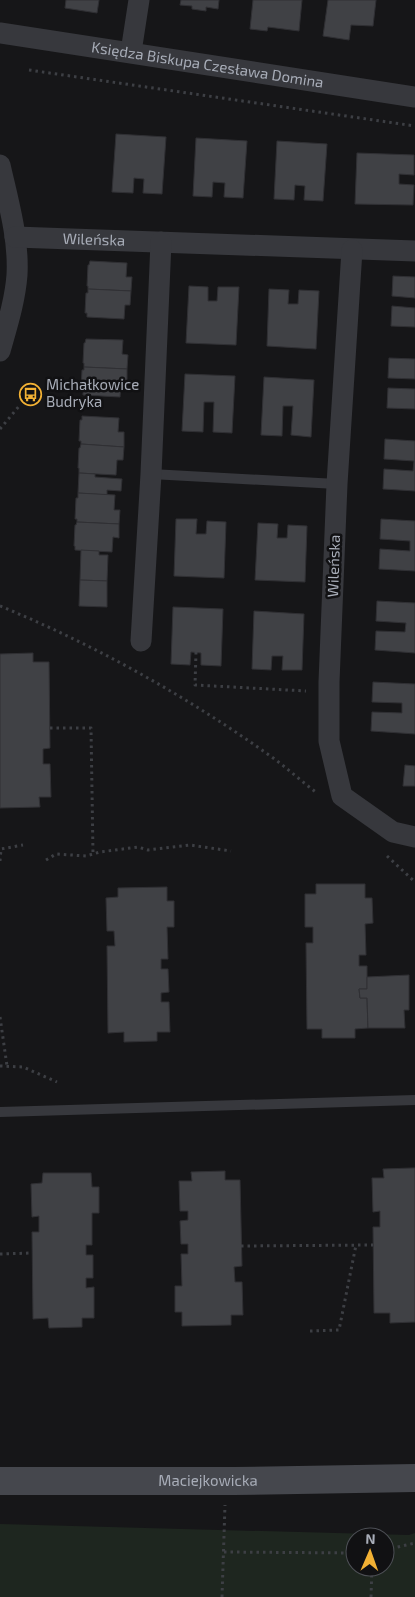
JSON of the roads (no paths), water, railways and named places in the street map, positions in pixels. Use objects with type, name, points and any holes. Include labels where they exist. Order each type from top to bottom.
[{"type":"street","points":[[131,52],[139,0]]},
{"type":"street","name":"Księdza Biskupa Czesława Domina","points":[[0,33],[415,97]]},
{"type":"street","points":[[0,165],[15,237],[17,275],[13,301],[0,350]]},
{"type":"street","name":"Wileńska","points":[[15,237],[415,251]]},
{"type":"street","points":[[141,641],[151,474],[161,242]]},
{"type":"street","name":"Wileńska","points":[[352,250],[337,484],[329,692],[329,742],[342,796],[393,832],[415,837]]},
{"type":"street","name":"Maciejkowicka","points":[[0,1481],[234,1481],[415,1478]]},
{"type":"lane","points":[[151,474],[337,484]]},
{"type":"lane","points":[[0,1112],[415,1100]]},
{"type":"place","name":"Michałkowice Budryka","points":[[30,394]]}]
